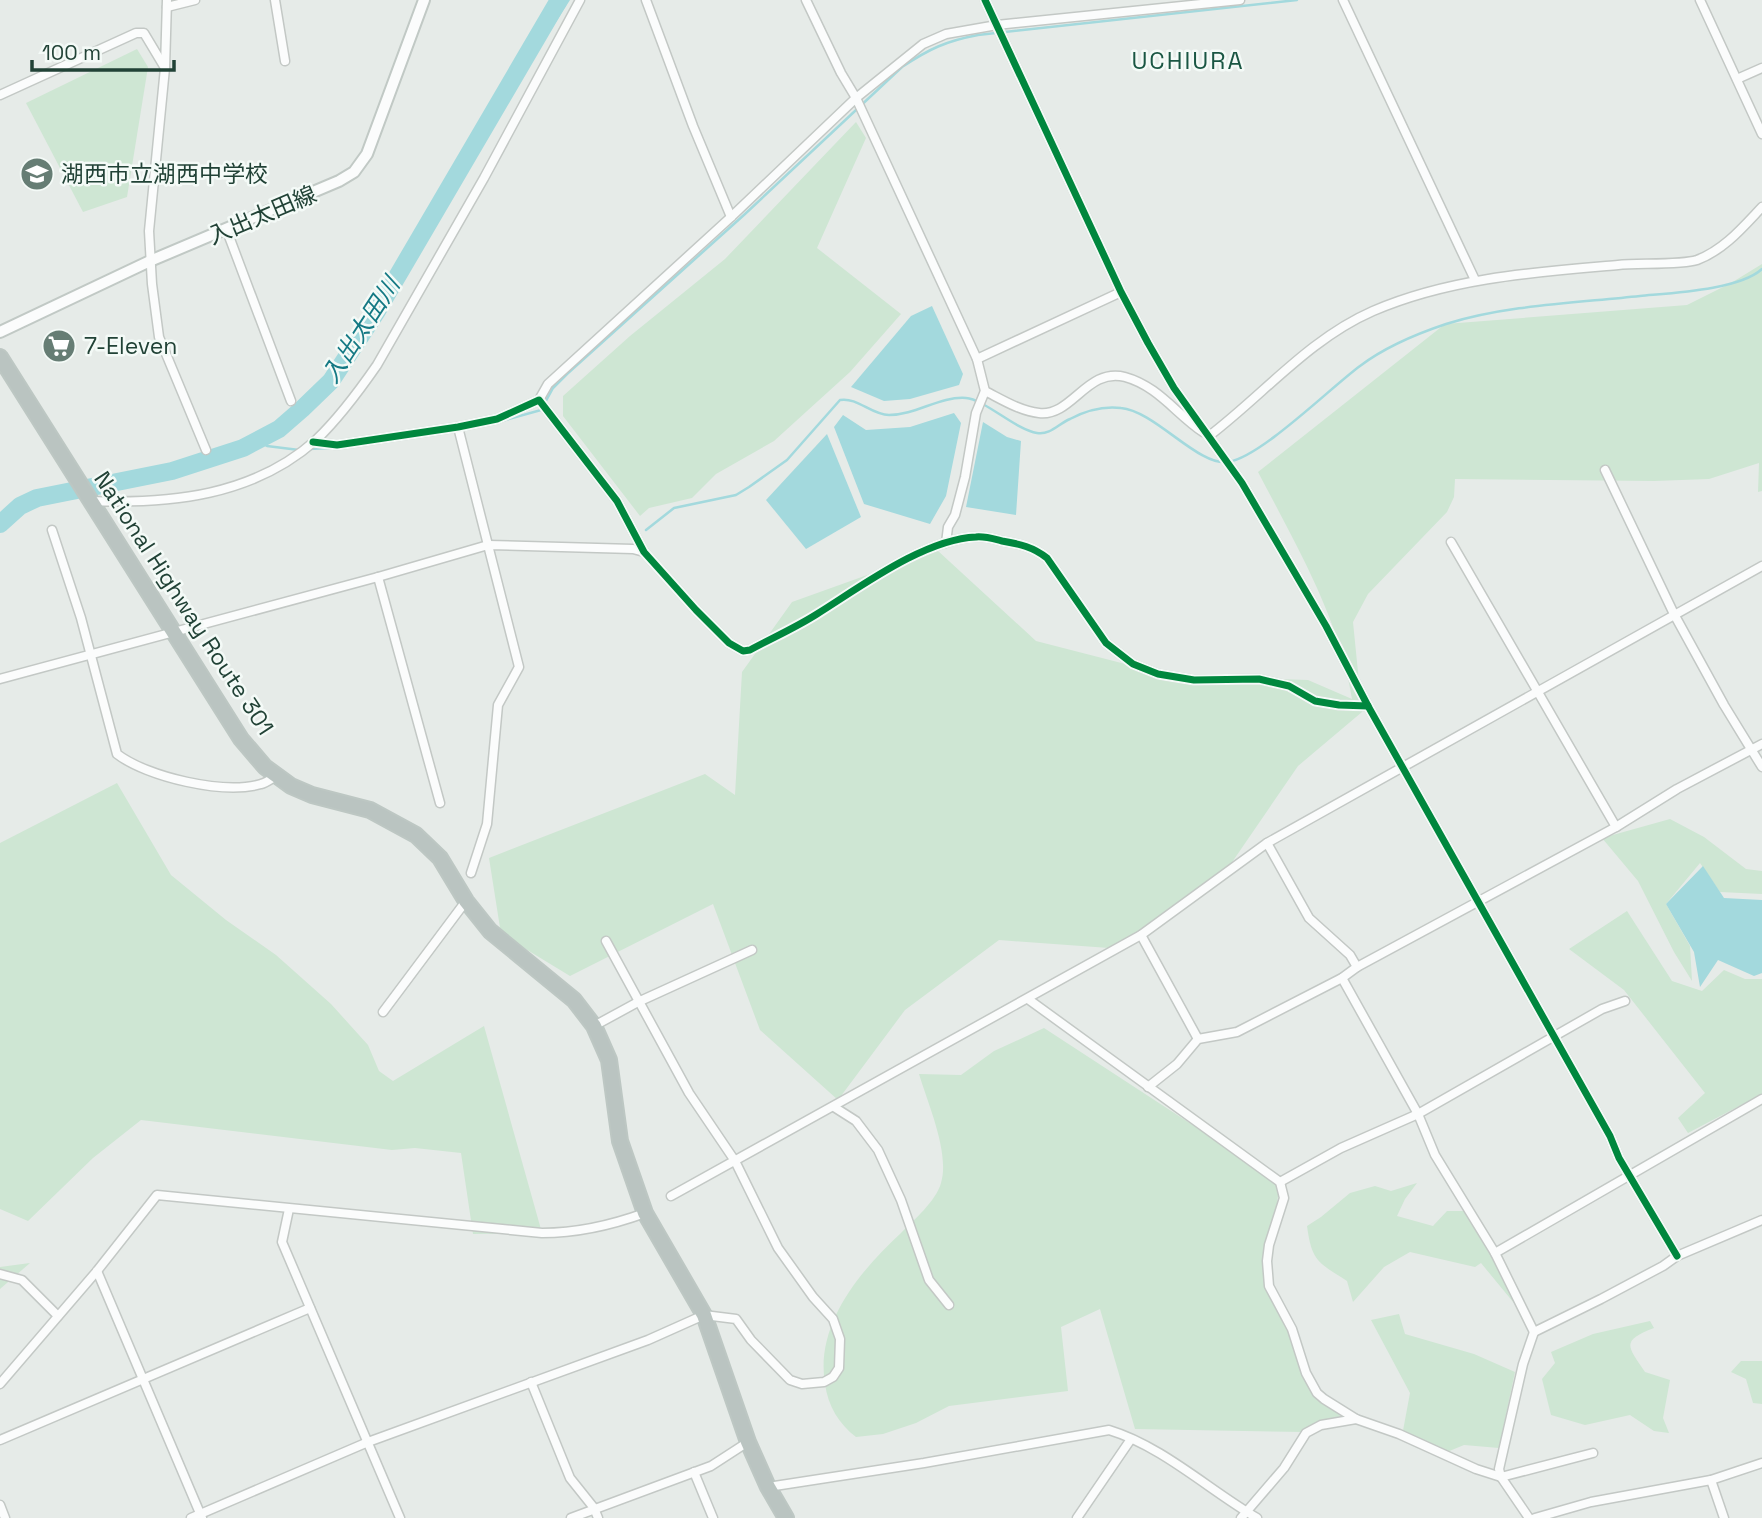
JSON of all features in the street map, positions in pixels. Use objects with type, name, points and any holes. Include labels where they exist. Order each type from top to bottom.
[{"type":"highway","name":"National Highway Route 301","points":[[0,357],[241,739],[265,767],[276,776],[312,795],[370,810],[416,835],[440,858],[466,901],[490,932],[574,1000],[594,1026],[609,1060],[620,1141],[645,1213],[704,1315],[748,1441],[768,1487],[786,1518]]},
{"type":"main road","name":"入出太田線","points":[[0,332],[150,261],[340,181],[354,172],[367,154],[424,0]]},
{"type":"street","points":[[195,0],[167,4],[149,231],[159,338],[206,450]]},
{"type":"street","points":[[275,0],[285,61]]},
{"type":"street","points":[[91,502],[179,500],[212,494],[276,467],[313,442],[358,393],[377,365],[484,178],[580,0]]},
{"type":"street","points":[[646,0],[693,126],[731,217]]},
{"type":"street","points":[[806,0],[856,98],[977,359],[985,391],[976,413],[965,477],[955,515],[948,527],[946,542]]},
{"type":"street","points":[[985,0],[1121,292],[1174,388],[1242,483],[1326,626],[1368,706],[1677,1256]]},
{"type":"street","points":[[313,442],[337,445],[457,428],[497,419],[539,400],[548,384],[731,217],[856,98],[923,44],[946,34],[997,25],[1240,0]]},
{"type":"street","points":[[1700,0],[1762,134]]},
{"type":"street","points":[[1343,1],[1475,280]]},
{"type":"street","points":[[0,95],[136,33],[144,33],[164,68]]},
{"type":"street","points":[[1737,79],[1762,68]]},
{"type":"street","points":[[1209,436],[1242,410],[1281,372],[1344,327],[1372,311],[1475,280],[1647,262],[1694,261],[1713,253],[1731,239],[1762,207]]},
{"type":"street","points":[[227,230],[291,401]]},
{"type":"street","points":[[977,359],[1121,292]]},
{"type":"street","points":[[985,391],[1018,407],[1046,413],[1057,409],[1104,376],[1121,376],[1157,393],[1209,436]]},
{"type":"street","points":[[539,400],[617,501],[645,552],[729,643],[747,651],[817,614],[855,588],[914,556],[946,542],[976,537],[1035,549],[1056,570],[1106,643],[1133,664],[1158,674],[1194,680],[1259,679],[1289,686],[1315,701],[1368,706]]},
{"type":"street","points":[[457,428],[519,667],[498,705],[487,824],[471,873]]},
{"type":"street","points":[[1605,470],[1674,614],[1762,767]]},
{"type":"street","points":[[52,530],[81,618],[117,754],[164,776],[197,785],[261,784],[276,776]]},
{"type":"street","points":[[1451,542],[1616,827]]},
{"type":"street","points":[[0,679],[488,545],[633,549],[645,552]]},
{"type":"street","points":[[671,1196],[1141,935],[1267,843],[1762,566]]},
{"type":"street","points":[[378,577],[440,803]]},
{"type":"street","points":[[1148,1087],[1177,1064],[1198,1040],[1237,1032],[1342,978],[1357,967],[1616,827],[1677,789],[1762,744]]},
{"type":"street","points":[[1267,843],[1308,918],[1350,955],[1357,967]]},
{"type":"street","points":[[383,1012],[466,901]]},
{"type":"street","points":[[1141,935],[1198,1040]]},
{"type":"street","points":[[191,1518],[202,1516],[368,1443],[648,1340],[704,1315],[736,1319],[751,1340],[790,1380],[802,1384],[824,1382],[833,1377],[839,1368],[840,1339],[833,1319],[813,1297],[778,1248],[735,1161],[689,1093],[606,941]]},
{"type":"street","points":[[594,1026],[638,1002],[752,950]]},
{"type":"street","points":[[1342,978],[1418,1114],[1435,1154],[1495,1252],[1534,1332]]},
{"type":"street","points":[[1028,999],[1280,1182],[1284,1198],[1269,1245],[1269,1286],[1292,1329],[1301,1363],[1317,1393],[1335,1408],[1501,1478],[1593,1453]]},
{"type":"street","points":[[1280,1182],[1341,1148],[1418,1114],[1602,1009],[1625,1001]]},
{"type":"street","points":[[1495,1252],[1762,1099]]},
{"type":"street","points":[[834,1107],[856,1121],[878,1150],[901,1199],[929,1280],[949,1305]]},
{"type":"street","points":[[0,1384],[97,1271],[157,1195],[542,1233],[566,1233],[603,1226],[645,1213]]},
{"type":"street","points":[[289,1209],[282,1242],[400,1518]]},
{"type":"street","points":[[1529,1518],[1501,1478],[1499,1469],[1523,1364],[1534,1332],[1601,1299],[1677,1256],[1762,1220]]},
{"type":"street","points":[[97,1271],[202,1516]]},
{"type":"street","points":[[0,1274],[22,1280],[58,1316]]},
{"type":"street","points":[[0,1440],[310,1308]]},
{"type":"street","points":[[531,1382],[570,1478],[594,1508],[598,1518]]},
{"type":"street","points":[[1243,1514],[1283,1468],[1306,1433],[1321,1425],[1356,1419]]},
{"type":"street","points":[[768,1487],[1109,1430],[1175,1464],[1243,1514],[1257,1518]]},
{"type":"street","points":[[1077,1518],[1131,1439]]},
{"type":"street","points":[[572,1518],[711,1466],[748,1441]]},
{"type":"street","points":[[1535,1518],[1591,1502],[1711,1480],[1762,1463]]},
{"type":"street","points":[[694,1472],[713,1518]]},
{"type":"street","points":[[1711,1480],[1724,1518]]},
{"type":"street","points":[[0,1505],[5,1518]]},
{"type":"green space","points":[[137,49],[148,67],[127,197],[83,212],[26,103]]},
{"type":"green space","points":[[856,122],[866,138],[817,248],[901,314],[850,372],[774,441],[716,474],[692,498],[649,508],[640,516],[563,416],[563,396],[630,336],[725,259]]},
{"type":"green space","points":[[1762,264],[1762,491],[1758,492],[1759,463],[1709,479],[1455,479],[1454,497],[1447,512],[1368,594],[1353,622],[1362,712],[1298,766],[1215,887],[1109,948],[999,940],[905,1010],[838,1100],[760,1030],[713,904],[570,976],[501,934],[489,858],[705,774],[735,795],[742,672],[792,602],[937,550],[1036,641],[1168,675],[1308,680],[1352,699],[1346,669],[1327,610],[1258,472],[1445,324],[1687,305]]},
{"type":"green space","points":[[117,783],[171,875],[226,920],[276,955],[331,1004],[368,1045],[379,1071],[393,1081],[484,1026],[542,1233],[473,1234],[461,1153],[415,1148],[392,1150],[141,1120],[93,1158],[28,1221],[0,1209],[0,843]]},
{"type":"green space","points":[[1670,819],[1704,837],[1746,869],[1762,871],[1762,894],[1720,892],[1700,863],[1666,904],[1690,946],[1692,981],[1638,881],[1602,838]]},
{"type":"green space","points":[[1627,911],[1672,981],[1702,991],[1724,970],[1745,979],[1762,979],[1762,1094],[1688,1133],[1678,1118],[1705,1093],[1624,990],[1569,949]]},
{"type":"green space","points":[[1044,1028],[1280,1182],[1267,1273],[1313,1386],[1345,1421],[1305,1432],[1135,1429],[1100,1309],[1061,1327],[1068,1391],[949,1406],[916,1423],[883,1434],[856,1437],[844,1426],[832,1407],[825,1384],[827,1340],[834,1320],[844,1300],[870,1264],[924,1210],[941,1183],[943,1158],[940,1143],[919,1074],[961,1075],[994,1051]]},
{"type":"green space","points":[[1417,1183],[1397,1216],[1433,1226],[1447,1211],[1470,1211],[1523,1314],[1481,1263],[1475,1267],[1410,1252],[1384,1267],[1353,1302],[1347,1281],[1318,1260],[1311,1247],[1307,1226],[1350,1193],[1375,1186],[1391,1191]]},
{"type":"green space","points":[[30,1263],[0,1289],[0,1267]]},
{"type":"green space","points":[[1399,1314],[1405,1334],[1474,1354],[1515,1372],[1499,1448],[1464,1445],[1447,1452],[1402,1436],[1410,1393],[1371,1320]]},
{"type":"green space","points":[[1650,1321],[1654,1328],[1636,1337],[1630,1345],[1645,1372],[1670,1380],[1663,1418],[1669,1433],[1654,1431],[1630,1415],[1585,1425],[1551,1415],[1542,1379],[1555,1363],[1551,1352],[1593,1334]]},
{"type":"green space","points":[[1741,1361],[1762,1361],[1762,1404],[1753,1403],[1746,1379],[1731,1372]]},
{"type":"water","points":[[550,0],[570,0],[549,33],[535,43]]},
{"type":"water","points":[[932,306],[963,374],[959,385],[910,399],[884,401],[851,387],[911,316]]},
{"type":"water","points":[[954,413],[961,423],[946,496],[930,524],[864,504],[834,427],[843,415],[866,430],[910,427]]},
{"type":"water","points":[[983,422],[1007,437],[1021,441],[1016,515],[966,507]]},
{"type":"water","points":[[827,434],[861,517],[806,549],[766,500]]},
{"type":"water","points":[[1703,866],[1724,898],[1762,900],[1762,973],[1754,976],[1718,960],[1700,987],[1694,952],[1666,904]]},
{"type":"waterway","name":"入出太田川","points":[[0,524],[20,506],[37,498],[172,471],[243,448],[279,429],[302,409],[331,381],[377,311],[559,0]]},
{"type":"waterway","points":[[502,421],[541,410],[553,388],[567,374],[745,214],[902,67],[929,51],[978,35],[1297,0]]},
{"type":"waterway","points":[[646,530],[674,508],[736,495],[749,487],[787,460],[840,400],[853,401],[889,415],[956,398],[966,398],[982,403],[1037,433],[1050,431],[1088,411],[1121,408],[1148,418],[1204,456],[1228,462],[1242,457],[1276,435],[1370,359],[1435,328],[1517,309],[1721,286],[1738,282],[1762,269]]},
{"type":"waterway","points":[[258,441],[267,446],[299,450]]},
{"type":"waterway","points":[[309,449],[330,448]]},
{"type":"cycle path","points":[[985,0],[1121,292],[1148,343],[1174,388],[1242,483],[1326,626],[1368,706],[1610,1136],[1619,1158],[1677,1256]]},
{"type":"cycle path","points":[[313,442],[337,445],[458,427],[497,419],[539,400],[617,501],[644,552],[696,610],[729,643],[743,651],[800,624],[914,555],[956,540],[982,537],[1026,546],[1047,558],[1106,643],[1133,664],[1158,674],[1194,680],[1259,679],[1289,686],[1315,701],[1368,706]]},
{"type":"place","name":"湖西市立湖西中学校","points":[[37,174]]},
{"type":"place","name":"7-Eleven","points":[[59,346]]},
{"type":"district","name":"UCHIURA","points":[[1188,61]]}]
